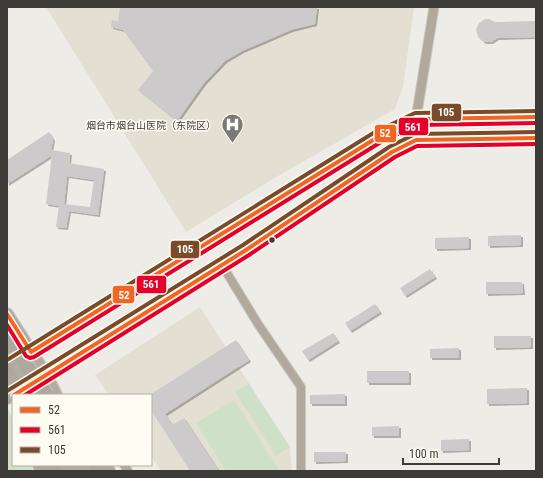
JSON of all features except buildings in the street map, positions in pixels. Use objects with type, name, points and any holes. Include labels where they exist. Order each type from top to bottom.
[{"type":"highway","points":[[7,337],[46,394]]},
{"type":"highway","points":[[7,369],[11,395]]},
{"type":"main road","points":[[7,369],[31,352],[378,137],[416,119],[536,117]]},
{"type":"main road","points":[[13,394],[46,375],[246,250],[392,152],[416,140],[536,138]]},
{"type":"main road","points":[[7,314],[46,375],[56,394]]},
{"type":"main road","points":[[7,340],[41,394]]},
{"type":"main road","points":[[7,356],[30,394]]},
{"type":"street","points":[[416,140],[416,119],[434,7]]},
{"type":"street","points":[[222,265],[258,324],[300,387],[301,471]]},
{"type":"shaded area","name":"烟台市烟台山医院（东院区）","points":[[46,7],[414,7],[403,87],[395,109],[271,180],[186,232]]},
{"type":"shaded area","points":[[200,307],[290,447],[292,471],[161,471],[152,458],[152,394],[108,394],[95,375]]},
{"type":"green space","points":[[249,384],[290,447],[276,456],[235,392]]},
{"type":"green space","points":[[234,400],[280,471],[226,471],[196,423]]},
{"type":"green space","points":[[8,409],[12,418],[12,466],[31,466],[33,471],[7,471]]},
{"type":"transit line","name":"105","points":[[7,360],[375,132],[415,113],[536,111]]},
{"type":"transit line","name":"52","points":[[7,314],[31,352],[378,137],[416,119],[536,117]]},
{"type":"transit line","name":"561","points":[[7,325],[26,356],[30,358],[34,357],[381,142],[417,125],[536,123]]},
{"type":"transit line","name":"105","points":[[7,391],[243,245],[389,147],[415,134],[536,132]]},
{"type":"transit line","name":"52","points":[[16,394],[246,250],[392,152],[416,140],[536,138]]},
{"type":"transit line","name":"561","points":[[27,394],[249,255],[395,157],[417,146],[536,144]]},
{"type":"place","name":"烟台市烟台山医院（东院区）","points":[[232,144]]}]
